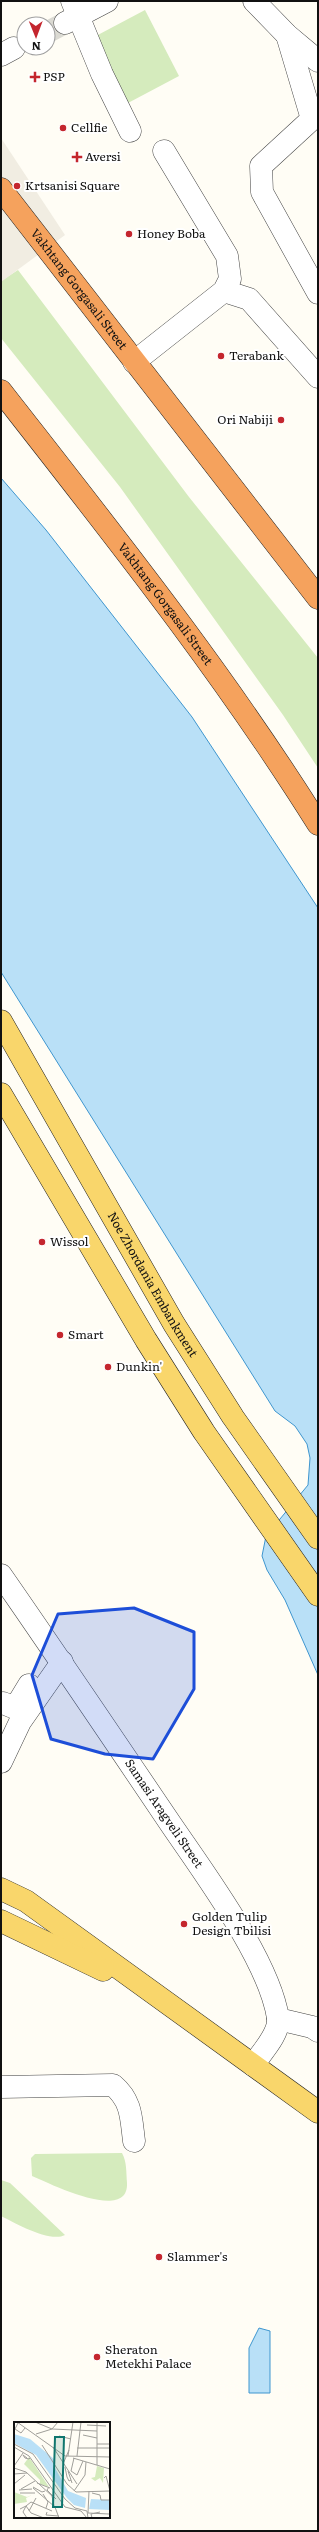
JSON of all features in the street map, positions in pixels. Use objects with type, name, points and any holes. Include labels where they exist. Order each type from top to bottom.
[{"type":"highway","name":"Vakhtang Gorgasali Street","points":[[1,189],[318,598]]},
{"type":"highway","name":"Vakhtang Gorgasali Street","points":[[1,391],[128,554],[215,670],[278,760],[318,824]]},
{"type":"main road","name":"Noe Zhordania Embankment","points":[[1,1021],[174,1324],[233,1417],[318,1538]]},
{"type":"main road","points":[[1,1094],[146,1340],[204,1432],[318,1595]]},
{"type":"main road","points":[[1,1889],[26,1901],[318,2112]]},
{"type":"main road","points":[[2,1922],[165,2002]]},
{"type":"street","points":[[107,1],[72,13],[130,131]]},
{"type":"street","points":[[254,1],[287,35],[318,61]]},
{"type":"street","points":[[287,35],[315,117],[261,166],[262,192],[318,292]]},
{"type":"street","points":[[134,362],[224,291],[230,279],[227,256],[164,151]]},
{"type":"street","points":[[224,291],[249,299],[318,377]]},
{"type":"street","name":"Samasi Aragveli Street","points":[[1,1575],[57,1655],[240,1930],[268,1985],[278,2019]]},
{"type":"street","points":[[3,1704],[15,1708],[57,1655]]},
{"type":"street","points":[[1,1762],[20,1722],[57,1655]]},
{"type":"street","points":[[253,2065],[276,2030],[278,2019],[312,2027],[318,2031]]},
{"type":"street","points":[[1,2087],[113,2085],[124,2094],[129,2106],[134,2141]]},
{"type":"highlighted area","points":[[134,1608],[194,1632],[194,1689],[153,1759],[105,1754],[51,1739],[32,1675],[58,1614]]},
{"type":"green space","points":[[145,10],[179,76],[128,103],[94,37]]},
{"type":"green space","points":[[18,270],[189,497],[318,658],[318,768],[283,715],[120,487],[1,338],[1,281]]},
{"type":"green space","points":[[122,2153],[126,2164],[127,2183],[124,2195],[115,2200],[102,2200],[86,2197],[69,2192],[32,2176],[31,2158],[35,2154]]},
{"type":"green space","points":[[1,2180],[10,2183],[65,2235],[59,2237],[42,2234],[23,2227],[1,2216]]},
{"type":"shaded area","name":"Krtsanisi Square","points":[[1,138],[65,235],[1,282]]},
{"type":"water","points":[[1,478],[46,530],[192,717],[318,908],[318,1675],[285,1600],[267,1570],[262,1556],[266,1536],[308,1485],[310,1458],[307,1444],[295,1426],[275,1411],[1,972]]},
{"type":"water","points":[[259,2328],[270,2331],[270,2393],[249,2393],[249,2348]]},
{"type":"tunnel","points":[[56,28],[65,23]]},
{"type":"place","name":"PSP","points":[[35,77]]},
{"type":"place","name":"Cellfie","points":[[63,128]]},
{"type":"place","name":"Aversi","points":[[77,157]]},
{"type":"place","name":"Krtsanisi Square","points":[[17,186]]},
{"type":"place","name":"Honey Boba","points":[[129,234]]},
{"type":"place","name":"Terabank","points":[[221,356]]},
{"type":"place","name":"Ori Nabiji","points":[[281,420]]},
{"type":"place","name":"Wissol","points":[[42,1242]]},
{"type":"place","name":"Smart","points":[[60,1335]]},
{"type":"place","name":"Dunkin'","points":[[108,1367]]},
{"type":"place","name":"Golden Tulip Design Tbilisi","points":[[184,1924]]},
{"type":"place","name":"Slammer's","points":[[159,2257]]},
{"type":"place","name":"Sheraton Metekhi Palace","points":[[97,2357]]}]
